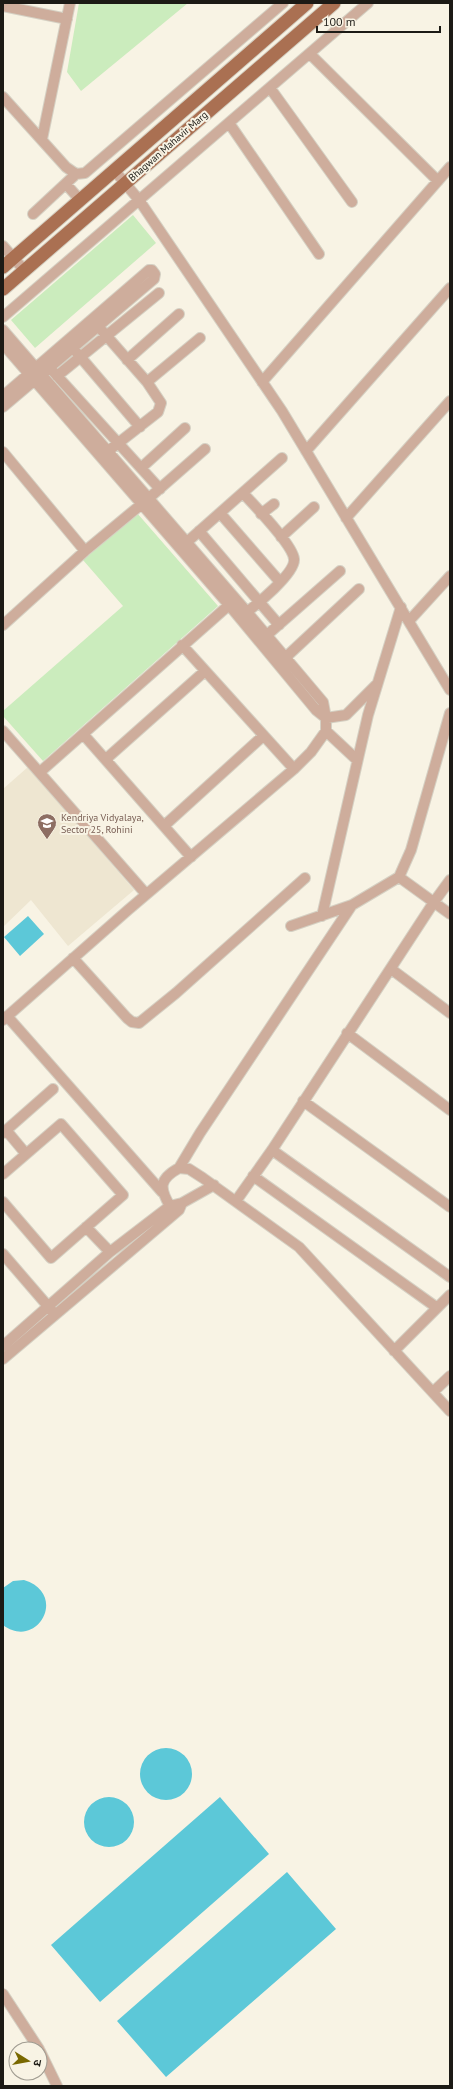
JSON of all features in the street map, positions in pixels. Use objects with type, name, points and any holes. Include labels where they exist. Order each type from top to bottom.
[{"type":"main road","name":"Bhagwan Mahavir Marg","points":[[14,258],[307,3]]},
{"type":"main road","name":"Bhagwan Mahavir Marg","points":[[3,289],[334,3]]},
{"type":"main road","points":[[3,267],[14,258]]},
{"type":"street","points":[[42,139],[70,3]]},
{"type":"street","points":[[33,214],[76,174],[85,173],[283,3]]},
{"type":"street","points":[[3,317],[368,3]]},
{"type":"street","points":[[3,6],[67,19]]},
{"type":"street","points":[[310,54],[438,181]]},
{"type":"street","points":[[270,88],[352,202]]},
{"type":"street","points":[[3,97],[66,167],[76,174]]},
{"type":"street","points":[[229,123],[319,254]]},
{"type":"street","points":[[262,382],[450,167]]},
{"type":"street","points":[[114,170],[139,200],[262,382],[306,451],[450,690]]},
{"type":"street","points":[[66,184],[80,200]]},
{"type":"street","points":[[3,246],[25,271]]},
{"type":"street","points":[[3,267],[14,280]]},
{"type":"street","points":[[3,396],[35,374],[49,367],[97,325],[154,279],[155,274],[152,270],[149,270],[35,374],[3,407]]},
{"type":"street","points":[[306,451],[450,288]]},
{"type":"street","points":[[58,376],[159,293]]},
{"type":"street","points":[[127,360],[179,314]]},
{"type":"street","points":[[97,325],[146,382],[161,403],[158,412],[105,454]]},
{"type":"street","points":[[3,330],[35,374],[146,500],[187,542],[316,710],[326,718],[346,715],[377,684]]},
{"type":"street","points":[[146,382],[200,338]]},
{"type":"street","points":[[3,344],[35,374]]},
{"type":"street","points":[[72,347],[140,427]]},
{"type":"street","points":[[49,367],[120,443],[160,489]]},
{"type":"street","points":[[346,518],[450,402]]},
{"type":"street","points":[[141,468],[185,428]]},
{"type":"street","points":[[3,625],[85,551],[160,489],[205,449]]},
{"type":"street","points":[[3,452],[85,551]]},
{"type":"street","points":[[187,542],[282,458]]},
{"type":"street","points":[[243,493],[281,537],[292,552],[294,559],[290,571],[244,615]]},
{"type":"street","points":[[146,500],[229,605],[244,615],[267,635],[286,657],[323,702],[326,718],[326,731],[311,752],[294,769],[146,894],[5,1018],[162,1192],[170,1206]]},
{"type":"street","points":[[261,514],[274,504]]},
{"type":"street","points":[[281,537],[314,507]]},
{"type":"street","points":[[220,513],[280,582]]},
{"type":"street","points":[[199,531],[279,625]]},
{"type":"street","points":[[267,635],[340,571]]},
{"type":"street","points":[[409,621],[450,576]]},
{"type":"street","points":[[286,657],[359,589]]},
{"type":"street","points":[[40,772],[229,605]]},
{"type":"street","points":[[322,916],[357,760],[377,684],[401,607]]},
{"type":"street","points":[[182,645],[294,769]]},
{"type":"street","points":[[106,759],[205,671]]},
{"type":"street","points":[[291,926],[352,905],[399,877],[411,850],[450,712]]},
{"type":"street","points":[[326,731],[357,760]]},
{"type":"street","points":[[3,732],[40,772],[146,894]]},
{"type":"street","points":[[83,734],[165,825],[191,857]]},
{"type":"street","points":[[165,825],[263,736]]},
{"type":"street","points":[[399,877],[450,914]]},
{"type":"street","points":[[73,958],[122,1013],[132,1022],[139,1023],[176,993],[304,878]]},
{"type":"street","points":[[236,1200],[272,1150],[347,1033],[450,880]]},
{"type":"street","points":[[162,1192],[163,1182],[179,1168],[200,1133],[352,905]]},
{"type":"street","points":[[390,969],[450,1013]]},
{"type":"street","points":[[347,1033],[450,1110]]},
{"type":"street","points":[[26,1154],[5,1132],[53,1089]]},
{"type":"street","points":[[303,1101],[450,1207]]},
{"type":"street","points":[[3,1174],[61,1124],[123,1195],[51,1258],[3,1202]]},
{"type":"street","points":[[272,1150],[450,1277]]},
{"type":"street","points":[[179,1168],[189,1169],[214,1185],[303,1251],[450,1411]]},
{"type":"street","points":[[253,1176],[436,1307]]},
{"type":"street","points":[[3,1346],[110,1252],[170,1206],[182,1203],[214,1185]]},
{"type":"street","points":[[3,1359],[179,1210],[182,1203]]},
{"type":"street","points":[[86,1227],[110,1252]]},
{"type":"street","points":[[3,1254],[7,1266],[48,1306],[55,1315]]},
{"type":"street","points":[[394,1351],[436,1307],[450,1295]]},
{"type":"street","points":[[433,1392],[450,1376]]},
{"type":"street","points":[[3,1994],[33,2041]]},
{"type":"street","points":[[48,2068],[57,2086]]},
{"type":"shaded area","name":"Kendriya Vidyalaya, Sector 25, Rohini","points":[[28,767],[134,890],[68,946],[31,900],[3,927],[3,789]]},
{"type":"green space","points":[[79,3],[188,3],[81,91],[67,72]]},
{"type":"green space","points":[[133,215],[156,243],[35,348],[11,320]]},
{"type":"green space","points":[[137,513],[218,606],[43,761],[3,716],[3,711],[123,606],[83,560]]},
{"type":"water","points":[[28,916],[44,934],[20,956],[4,937]]},
{"type":"water","points":[[24,1580],[37,1587],[44,1597],[46,1607],[43,1618],[36,1626],[27,1631],[16,1631],[3,1625],[3,1588],[13,1581]]},
{"type":"water","points":[[166,1748],[176,1750],[184,1756],[190,1764],[192,1774],[190,1784],[184,1792],[176,1798],[166,1800],[156,1798],[148,1792],[142,1784],[140,1774],[142,1764],[148,1756],[156,1750]]},
{"type":"water","points":[[114,1797],[119,1798],[127,1804],[133,1812],[133,1832],[127,1840],[119,1846],[104,1847],[99,1846],[91,1840],[85,1832],[84,1817],[85,1812],[91,1804],[99,1798]]},
{"type":"water","points":[[220,1797],[269,1854],[100,2002],[51,1945]]},
{"type":"water","points":[[287,1872],[336,1929],[166,2077],[117,2021]]},
{"type":"place","name":"Kendriya Vidyalaya, Sector 25, Rohini","points":[[47,840]]}]
